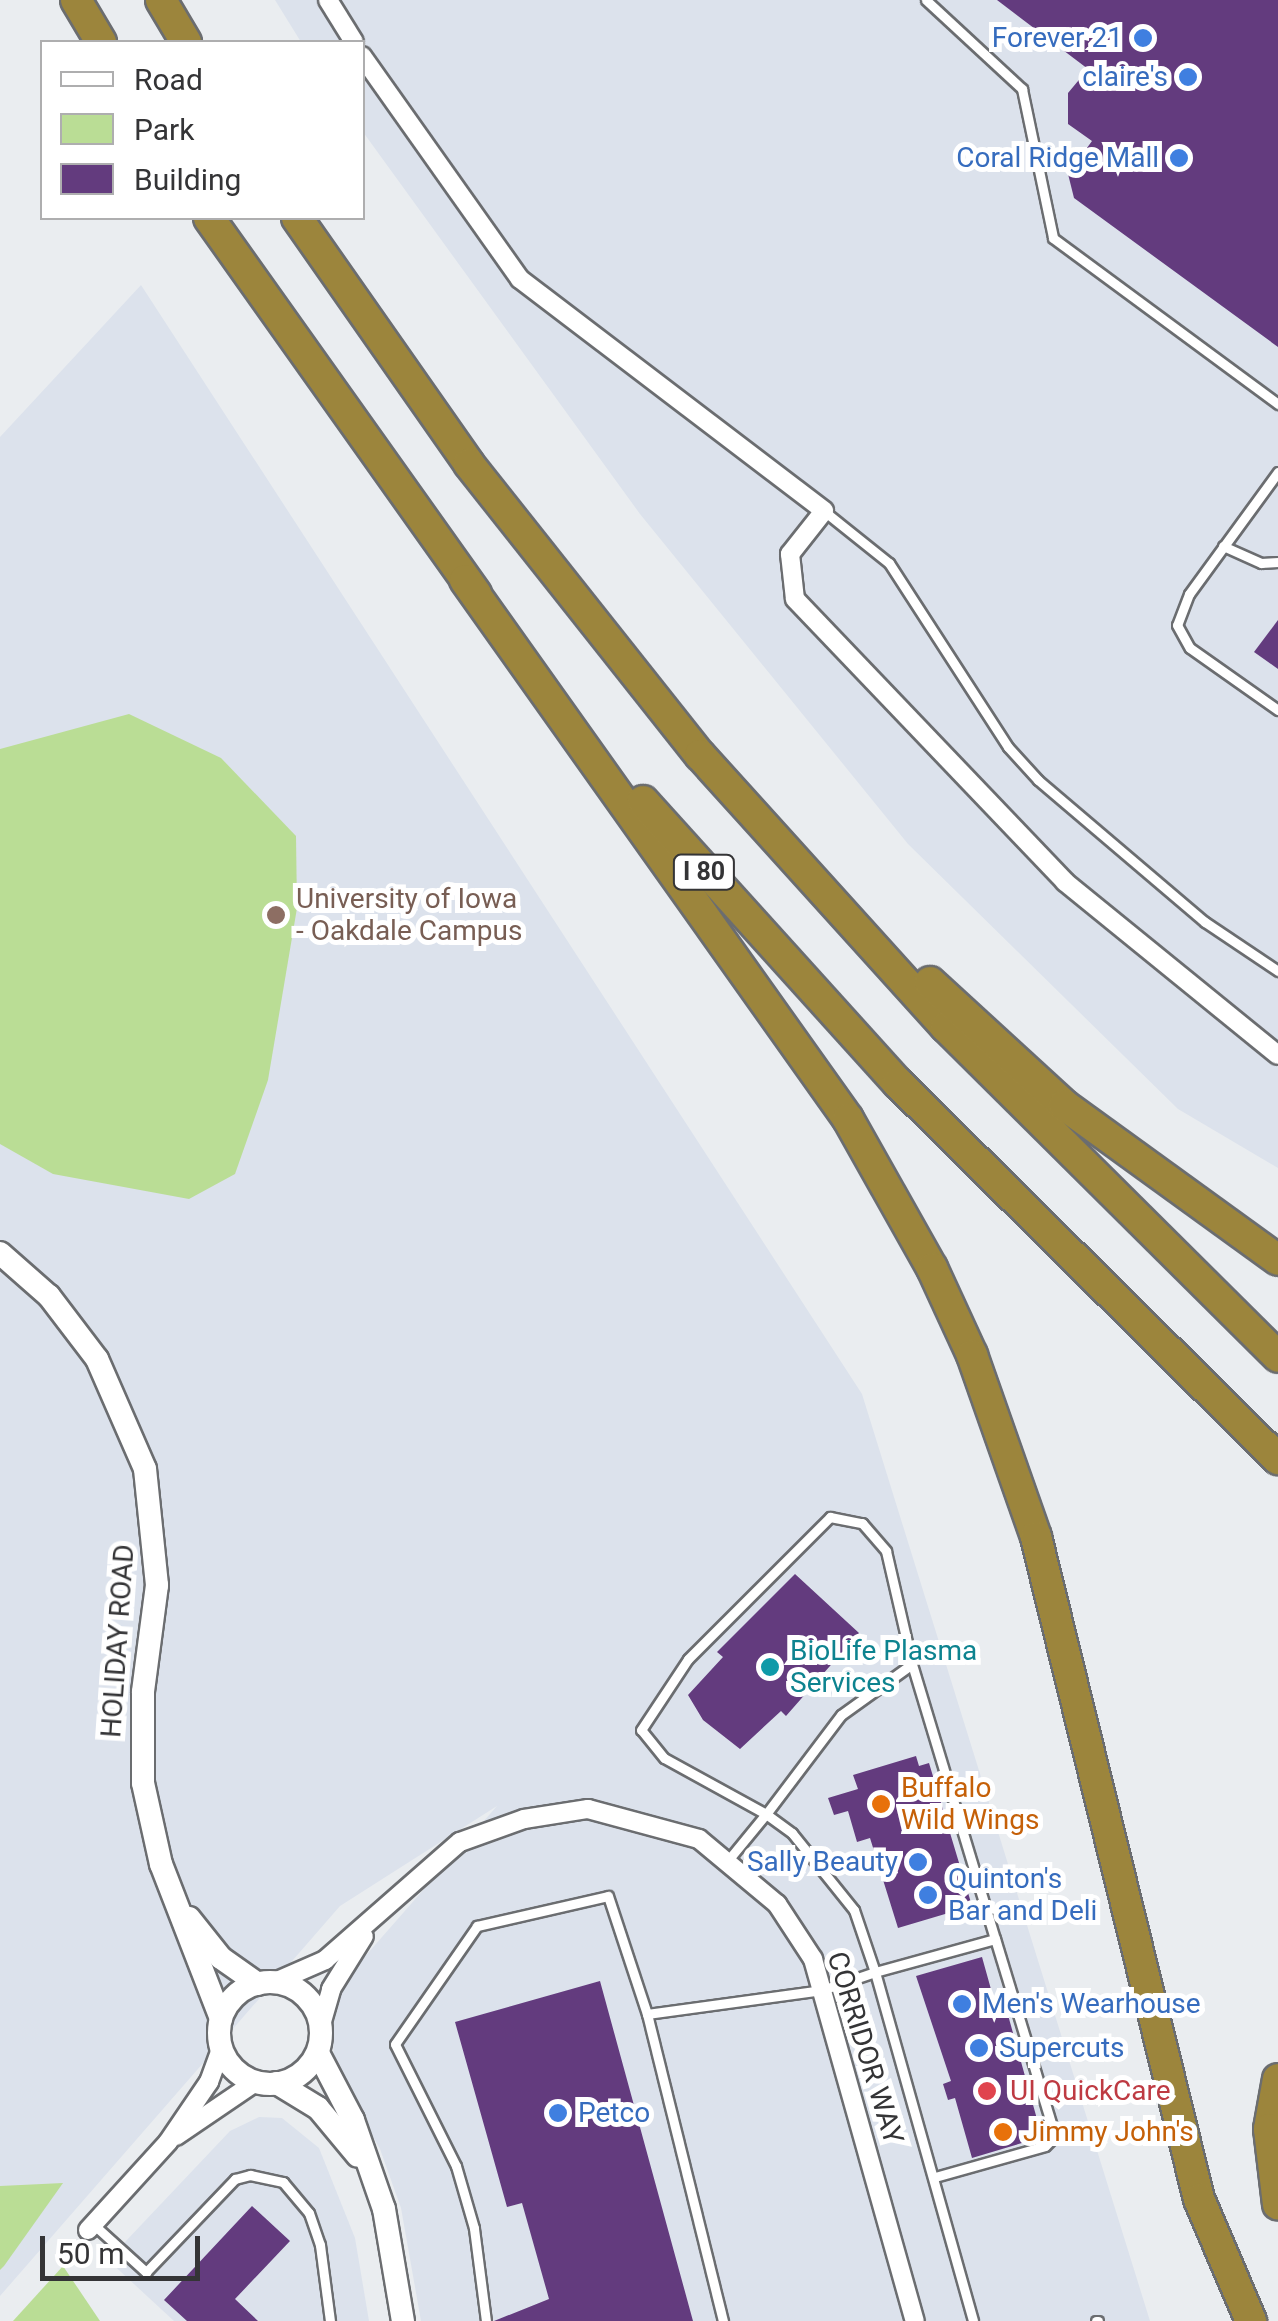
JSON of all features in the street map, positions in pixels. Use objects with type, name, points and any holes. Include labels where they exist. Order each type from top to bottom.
[{"type":"highway","points":[[76,0],[100,40]]},
{"type":"highway","points":[[160,0],[185,40]]},
{"type":"highway","name":"I 80","points":[[210,220],[466,580],[615,769],[824,1004],[1278,1459]]},
{"type":"highway","name":"I 80","points":[[298,220],[469,464],[700,755],[946,1027],[1278,1356]]},
{"type":"highway","points":[[466,580],[848,1119],[932,1268],[972,1355],[1036,1537],[1199,2198],[1251,2321]]},
{"type":"highway","points":[[700,755],[1064,1105],[1278,1260]]},
{"type":"highway","points":[[1278,2079],[1269,2128],[1278,2204]]},
{"type":"street","points":[[328,0],[353,40]]},
{"type":"street","points":[[365,60],[520,279],[824,512],[790,554],[795,599],[1040,858],[1169,972],[1278,1055]]},
{"type":"street","name":"HOLIDAY ROAD","points":[[0,1253],[48,1296],[98,1359],[144,1469],[158,1585],[141,1755],[150,1824],[174,1899],[221,2018],[222,2047]]},
{"type":"street","name":"CORRIDOR WAY","points":[[266,1983],[301,1976],[373,1922],[460,1842],[557,1811],[588,1809],[640,1818],[698,1838],[728,1859],[797,1932],[822,1990],[915,2321]]},
{"type":"street","name":"HOLIDAY ROAD","points":[[174,1899],[221,1958],[266,1983],[303,1994],[321,2025]]},
{"type":"street","name":"CORRIDOR WAY","points":[[321,2025],[331,1989],[373,1922]]},
{"type":"street","points":[[221,2018],[240,1992],[266,1983]]},
{"type":"street","points":[[168,2142],[267,2082],[299,2076],[318,2053],[321,2025]]},
{"type":"street","points":[[222,2047],[232,2066],[327,2116],[370,2174]]},
{"type":"street","points":[[91,2227],[168,2142],[209,2082],[222,2047]]},
{"type":"street","points":[[318,2053],[354,2120],[393,2245],[403,2321]]},
{"type":"lane","points":[[926,0],[1022,89],[1053,238],[1278,404]]},
{"type":"lane","points":[[1278,472],[1178,609],[1177,625],[1190,648],[1278,710]]},
{"type":"lane","points":[[824,512],[889,564],[1008,748],[1038,780],[1205,922],[1278,972]]},
{"type":"lane","points":[[1224,546],[1261,564],[1278,562]]},
{"type":"lane","points":[[935,2177],[1045,2146],[1055,2136],[912,1664],[886,1551],[862,1524],[830,1517],[688,1660],[641,1730],[664,1758],[766,1814],[792,1833],[854,1910],[935,2177],[973,2321]]},
{"type":"lane","points":[[728,1859],[841,1715],[912,1664]]},
{"type":"lane","points":[[486,2321],[474,2228],[456,2166],[395,2044],[477,1926],[608,1896],[647,2014],[723,2321]]},
{"type":"lane","points":[[647,2014],[822,1990],[995,1939]]},
{"type":"lane","points":[[91,2227],[146,2272],[236,2179],[250,2175],[283,2182],[309,2213],[320,2245],[330,2321]]},
{"type":"shaded area","points":[[275,0],[1278,0],[1278,1168],[1178,1109],[908,844],[640,514],[365,135],[365,40],[300,40]]},
{"type":"shaded area","name":"University of Iowa - Oakdale Campus","points":[[141,285],[862,1394],[1150,2321],[421,2321],[401,2208],[380,2149],[334,2067],[333,2029],[339,1986],[497,1806],[340,1906],[0,2296],[0,437]]},
{"type":"shaded area","points":[[259,2117],[282,2118],[319,2148],[355,2238],[369,2321],[174,2321],[108,2260],[230,2131]]},
{"type":"green space","points":[[129,714],[221,758],[296,836],[297,908],[268,1080],[235,1174],[189,1199],[53,1174],[0,1144],[0,749]]},
{"type":"green space","points":[[63,2183],[4,2266],[0,2270],[0,2186]]},
{"type":"green space","points":[[63,2266],[100,2321],[13,2321]]},
{"type":"building","name":"Coral Ridge Mall","points":[[997,0],[1278,0],[1278,347],[1074,198],[1068,174],[1092,141],[1068,124],[1068,93],[1088,69]]},
{"type":"building","points":[[1278,620],[1278,669],[1254,652]]},
{"type":"building","name":"BioLife Plasma Services","points":[[795,1574],[859,1633],[786,1716],[781,1711],[740,1749],[703,1720],[688,1695],[723,1657],[717,1652]]},
{"type":"building","points":[[916,1756],[919,1766],[929,1763],[972,1906],[898,1928],[870,1838],[857,1842],[848,1811],[834,1815],[828,1798],[858,1789],[853,1775]]},
{"type":"building","points":[[982,1957],[999,2018],[1008,2015],[1042,2137],[972,2158],[955,2098],[948,2100],[943,2084],[951,2081],[916,1976]]},
{"type":"building","name":"Petco","points":[[600,1981],[693,2321],[494,2321],[549,2299],[522,2203],[507,2207],[455,2022]]},
{"type":"building","points":[[252,2206],[290,2241],[235,2299],[258,2321],[187,2321],[164,2300]]},
{"type":"place","name":"Forever 21","points":[[1143,38]]},
{"type":"place","name":"claire's","points":[[1188,77]]},
{"type":"place","name":"Coral Ridge Mall","points":[[1179,158]]},
{"type":"place","name":"University of Iowa - Oakdale Campus","points":[[276,915]]},
{"type":"place","name":"BioLife Plasma Services","points":[[770,1667]]},
{"type":"place","name":"Buffalo Wild Wings","points":[[881,1804]]},
{"type":"place","name":"Sally Beauty","points":[[918,1862]]},
{"type":"place","name":"Quinton's Bar and Deli","points":[[928,1895]]},
{"type":"place","name":"Men's Wearhouse","points":[[962,2004]]},
{"type":"place","name":"Supercuts","points":[[979,2048]]},
{"type":"place","name":"UI QuickCare","points":[[987,2091]]},
{"type":"place","name":"Petco","points":[[558,2113]]},
{"type":"place","name":"Jimmy John's","points":[[1003,2132]]}]
